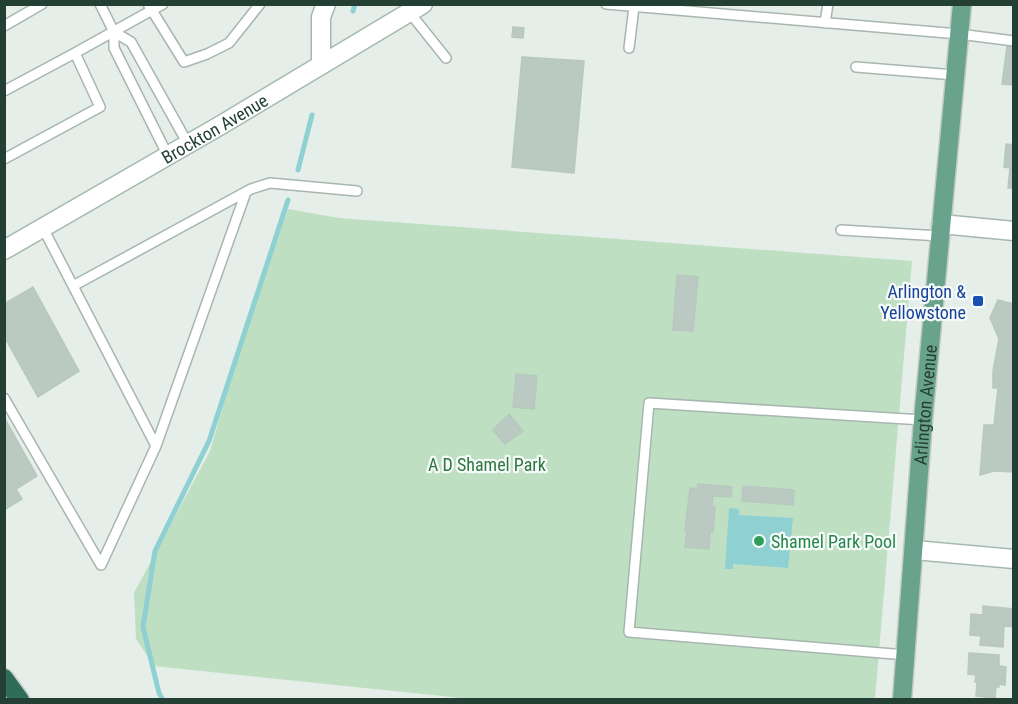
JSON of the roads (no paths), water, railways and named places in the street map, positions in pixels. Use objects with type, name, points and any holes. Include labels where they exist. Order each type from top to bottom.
[{"type":"highway","points":[[4,678],[20,699]]},
{"type":"main road","points":[[321,66],[321,17],[326,4]]},
{"type":"main road","name":"Arlington Avenue","points":[[902,699],[923,420],[962,4]]},
{"type":"main road","name":"Brockton Avenue","points":[[4,250],[417,9]]},
{"type":"main road","points":[[941,230],[1014,231]]},
{"type":"main road","points":[[914,550],[1014,559]]},
{"type":"lane","points":[[4,26],[42,4]]},
{"type":"lane","points":[[100,4],[114,32],[114,48],[168,156]]},
{"type":"lane","points":[[4,91],[114,32],[150,8],[163,4]]},
{"type":"lane","points":[[150,8],[184,62],[229,43],[261,4]]},
{"type":"lane","points":[[606,4],[959,34],[1014,41]]},
{"type":"lane","points":[[825,23],[828,4]]},
{"type":"lane","points":[[629,48],[634,7]]},
{"type":"lane","points":[[417,9],[446,58]]},
{"type":"lane","points":[[114,32],[131,42],[188,144]]},
{"type":"lane","points":[[4,159],[100,107],[75,52]]},
{"type":"lane","points":[[856,66],[955,75]]},
{"type":"lane","points":[[73,286],[246,192],[270,183],[357,190]]},
{"type":"lane","points":[[4,398],[101,565],[156,446],[246,192]]},
{"type":"lane","points":[[43,228],[156,446]]},
{"type":"lane","points":[[842,230],[941,230]]},
{"type":"lane","points":[[906,655],[629,632],[649,404],[923,420]]},
{"type":"water","name":"Shamel Park Pool","points":[[729,508],[739,509],[739,515],[793,518],[788,568],[733,564],[733,569],[725,569]]},
{"type":"waterway","points":[[353,11],[355,4]]},
{"type":"waterway","points":[[298,170],[312,115]]},
{"type":"waterway","points":[[163,700],[159,693],[143,627],[155,551],[209,441],[288,200]]},
{"type":"place","name":"Arlington & Yellowstone","points":[[978,301]]},
{"type":"place","name":"Shamel Park Pool","points":[[759,541]]},
{"type":"park label","name":"A D Shamel Park","points":[[487,464]]}]
